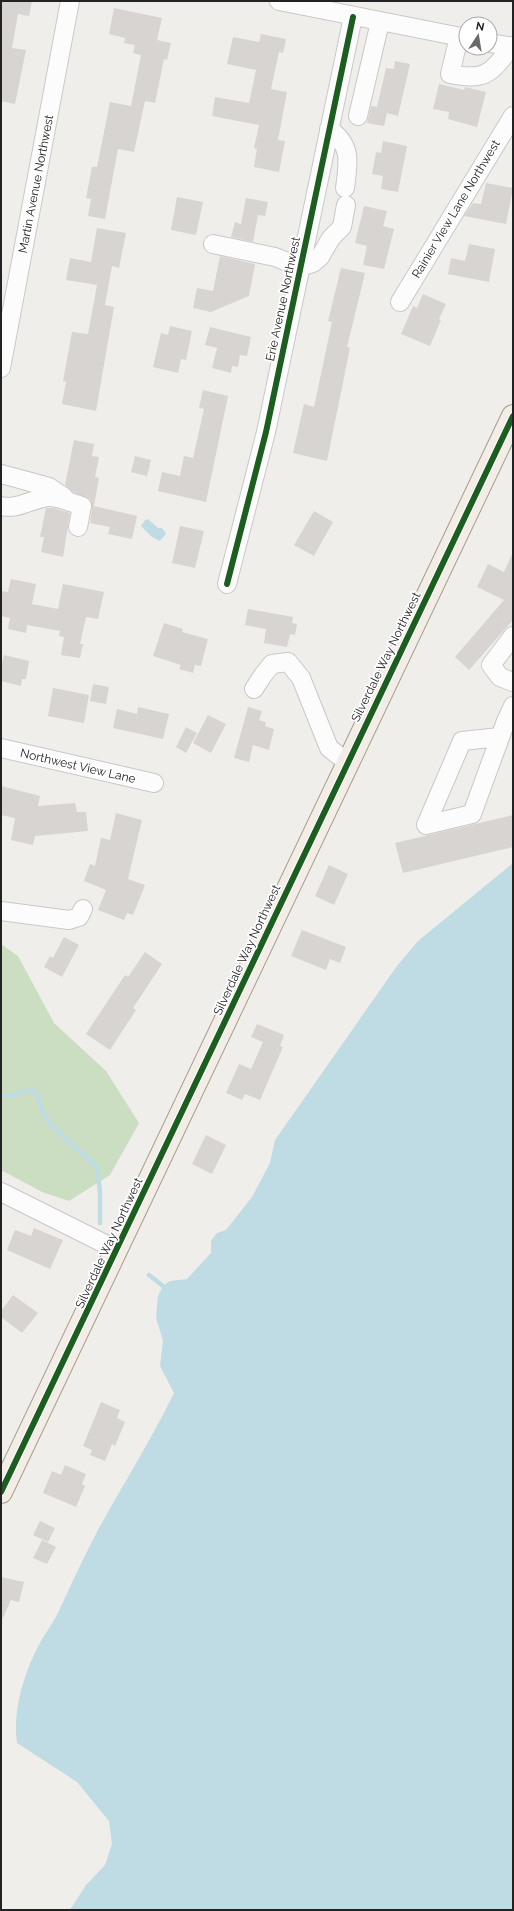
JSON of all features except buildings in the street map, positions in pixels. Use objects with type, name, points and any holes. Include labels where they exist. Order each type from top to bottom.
[{"type":"main road","name":"Silverdale Way Northwest","points":[[1,1492],[347,762],[513,416]]},
{"type":"street","name":"Martin Avenue Northwest","points":[[1,368],[70,1]]},
{"type":"street","points":[[279,1],[353,17],[458,36]]},
{"type":"street","name":"Erie Avenue Northwest","points":[[226,584],[266,432],[353,17]]},
{"type":"street","points":[[358,116],[380,22]]},
{"type":"street","points":[[458,49],[450,74],[470,78],[482,76],[495,67],[512,47],[498,44]]},
{"type":"street","name":"Rainier View Lane Northwest","points":[[400,302],[513,116]]},
{"type":"street","points":[[213,244],[275,256],[300,267],[313,263],[320,257],[330,238],[342,227],[349,160],[345,146],[338,135],[329,129]]},
{"type":"street","points":[[1,474],[49,487],[70,502]]},
{"type":"street","points":[[1,506],[19,506],[49,496],[82,506],[78,527]]},
{"type":"street","points":[[513,636],[491,665],[500,677],[513,682]]},
{"type":"street","points":[[254,689],[272,664],[288,662],[301,678],[329,748],[347,762]]},
{"type":"street","points":[[506,721],[472,814],[426,825],[462,741],[506,721]]},
{"type":"street","name":"Northwest View Lane","points":[[1,748],[154,783]]},
{"type":"street","points":[[1,911],[65,920],[79,917],[83,909]]},
{"type":"street","points":[[1,1192],[117,1250]]},
{"type":"green space","points":[[1,944],[18,956],[54,1023],[106,1071],[139,1123],[110,1175],[69,1201],[42,1192],[1,1170]]},
{"type":"water","points":[[148,519],[158,528],[162,528],[166,534],[160,541],[152,537],[141,526],[145,520]]},
{"type":"water","points":[[513,863],[513,1910],[70,1910],[86,1885],[105,1865],[112,1844],[109,1821],[77,1782],[17,1743],[16,1717],[21,1690],[35,1652],[58,1613],[99,1528],[147,1445],[174,1393],[160,1366],[163,1341],[156,1318],[158,1296],[163,1286],[170,1281],[187,1279],[211,1253],[211,1241],[217,1233],[226,1230],[252,1197],[270,1163],[275,1140],[397,966],[418,941]]},
{"type":"waterway","points":[[1,1096],[10,1096],[32,1090],[38,1096],[41,1109],[50,1124],[97,1167],[100,1192],[100,1223]]},
{"type":"waterway","points":[[149,1275],[163,1286]]},
{"type":"cycle path","points":[[227,584],[266,432],[353,17]]},
{"type":"cycle path","points":[[1,1492],[513,416]]}]
